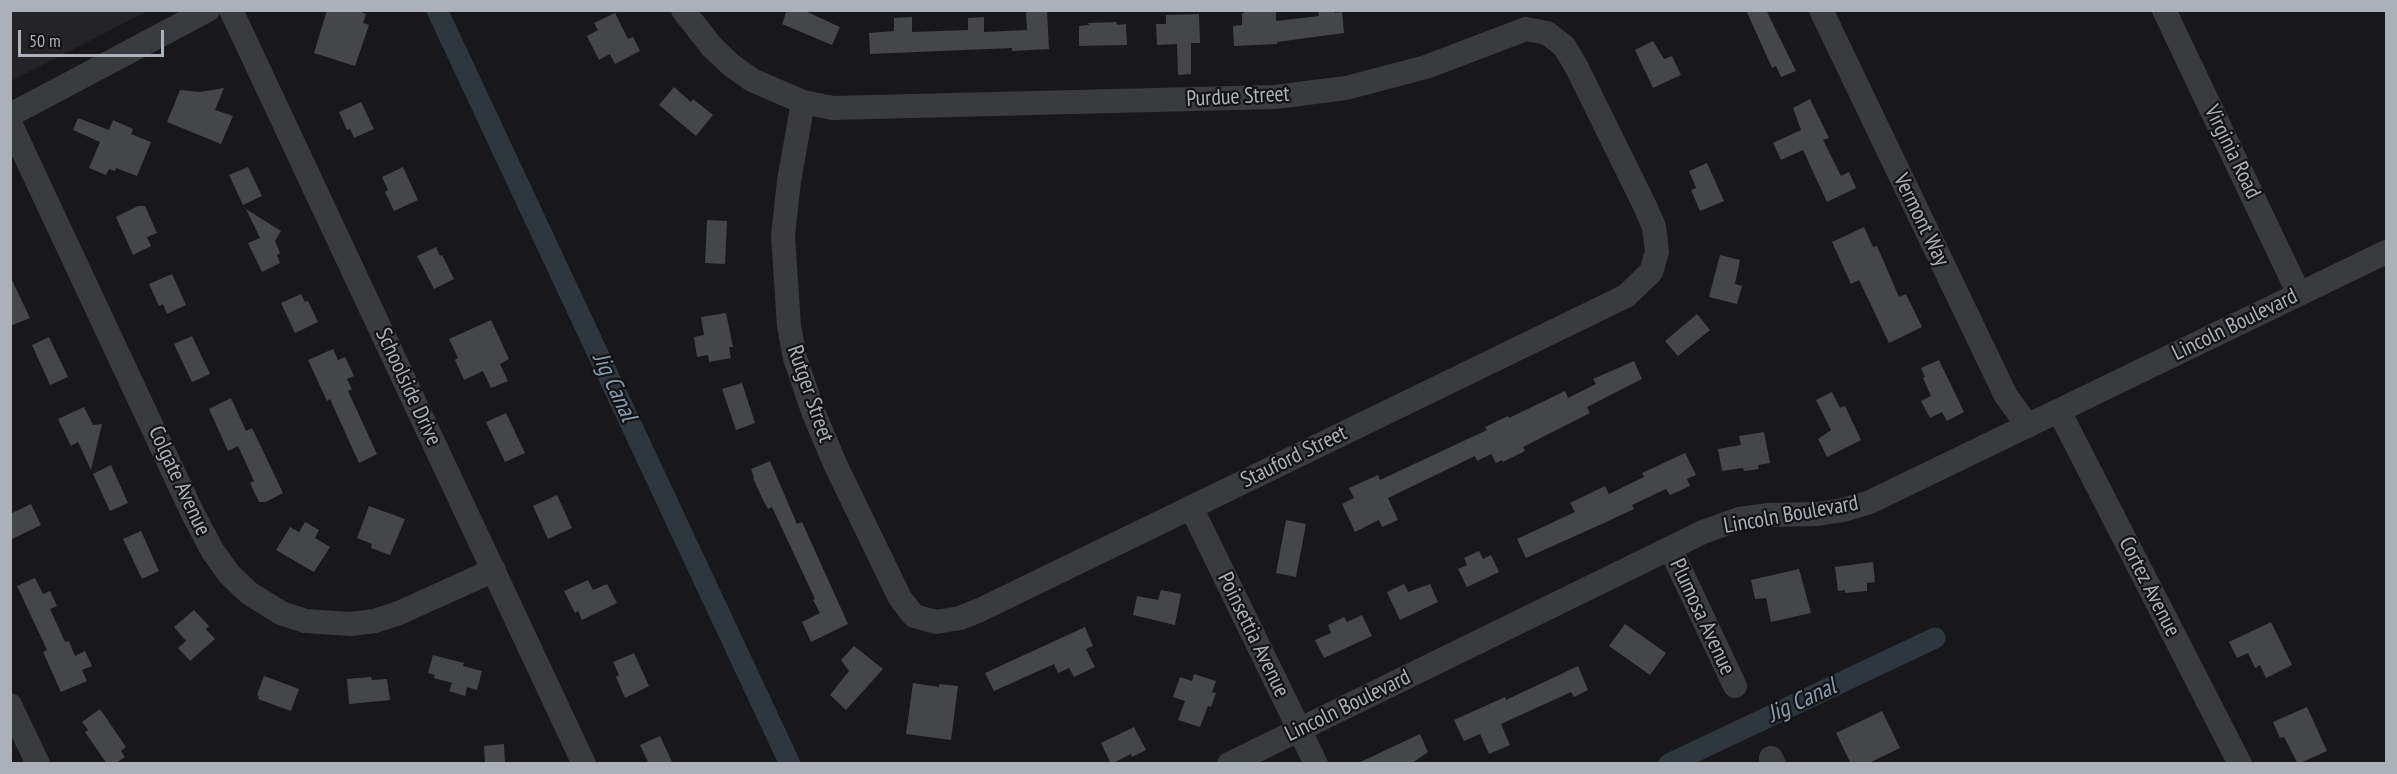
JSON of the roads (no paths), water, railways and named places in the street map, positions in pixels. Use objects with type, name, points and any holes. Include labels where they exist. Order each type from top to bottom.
[{"type":"street","points":[[10,115],[208,10]]},
{"type":"street","name":"Schoolside Drive","points":[[231,10],[584,764]]},
{"type":"street","name":"Purdue Street","points":[[683,10],[706,40],[730,65],[773,91],[803,102],[833,108],[1275,97],[1346,88],[1426,67],[1526,29],[1547,33],[1564,46],[1576,66],[1654,226],[1657,252],[1651,272]]},
{"type":"street","name":"Vermont Way","points":[[1821,10],[2006,396],[2028,426]]},
{"type":"street","name":"Virginia Road","points":[[2164,10],[2299,294]]},
{"type":"street","name":"Rutger Street","points":[[803,102],[789,181],[783,235],[789,326],[795,358],[814,414],[836,466],[900,598],[914,616],[928,620]]},
{"type":"street","name":"Colgate Avenue","points":[[10,123],[192,512],[212,550],[229,574],[249,593],[281,613],[305,621],[351,624],[375,621],[399,613],[494,570]]},
{"type":"street","name":"Lincoln Boulevard","points":[[1229,764],[1703,532],[1738,519],[1769,515],[1817,514],[1843,510],[1870,502],[2386,252]]},
{"type":"street","name":"Stauford Street","points":[[928,620],[936,622],[960,618],[980,610],[1626,296],[1651,272]]},
{"type":"street","name":"Cortez Avenue","points":[[2059,411],[2240,764]]},
{"type":"street","name":"Poinsettia Avenue","points":[[1191,507],[1316,764]]},
{"type":"street","name":"Plumosa Avenue","points":[[1670,548],[1735,686]]},
{"type":"street","points":[[10,705],[38,764]]},
{"type":"waterway","name":"Jig Canal","points":[[437,10],[790,764]]},
{"type":"waterway","name":"Jig Canal","points":[[1669,764],[1935,638]]}]
